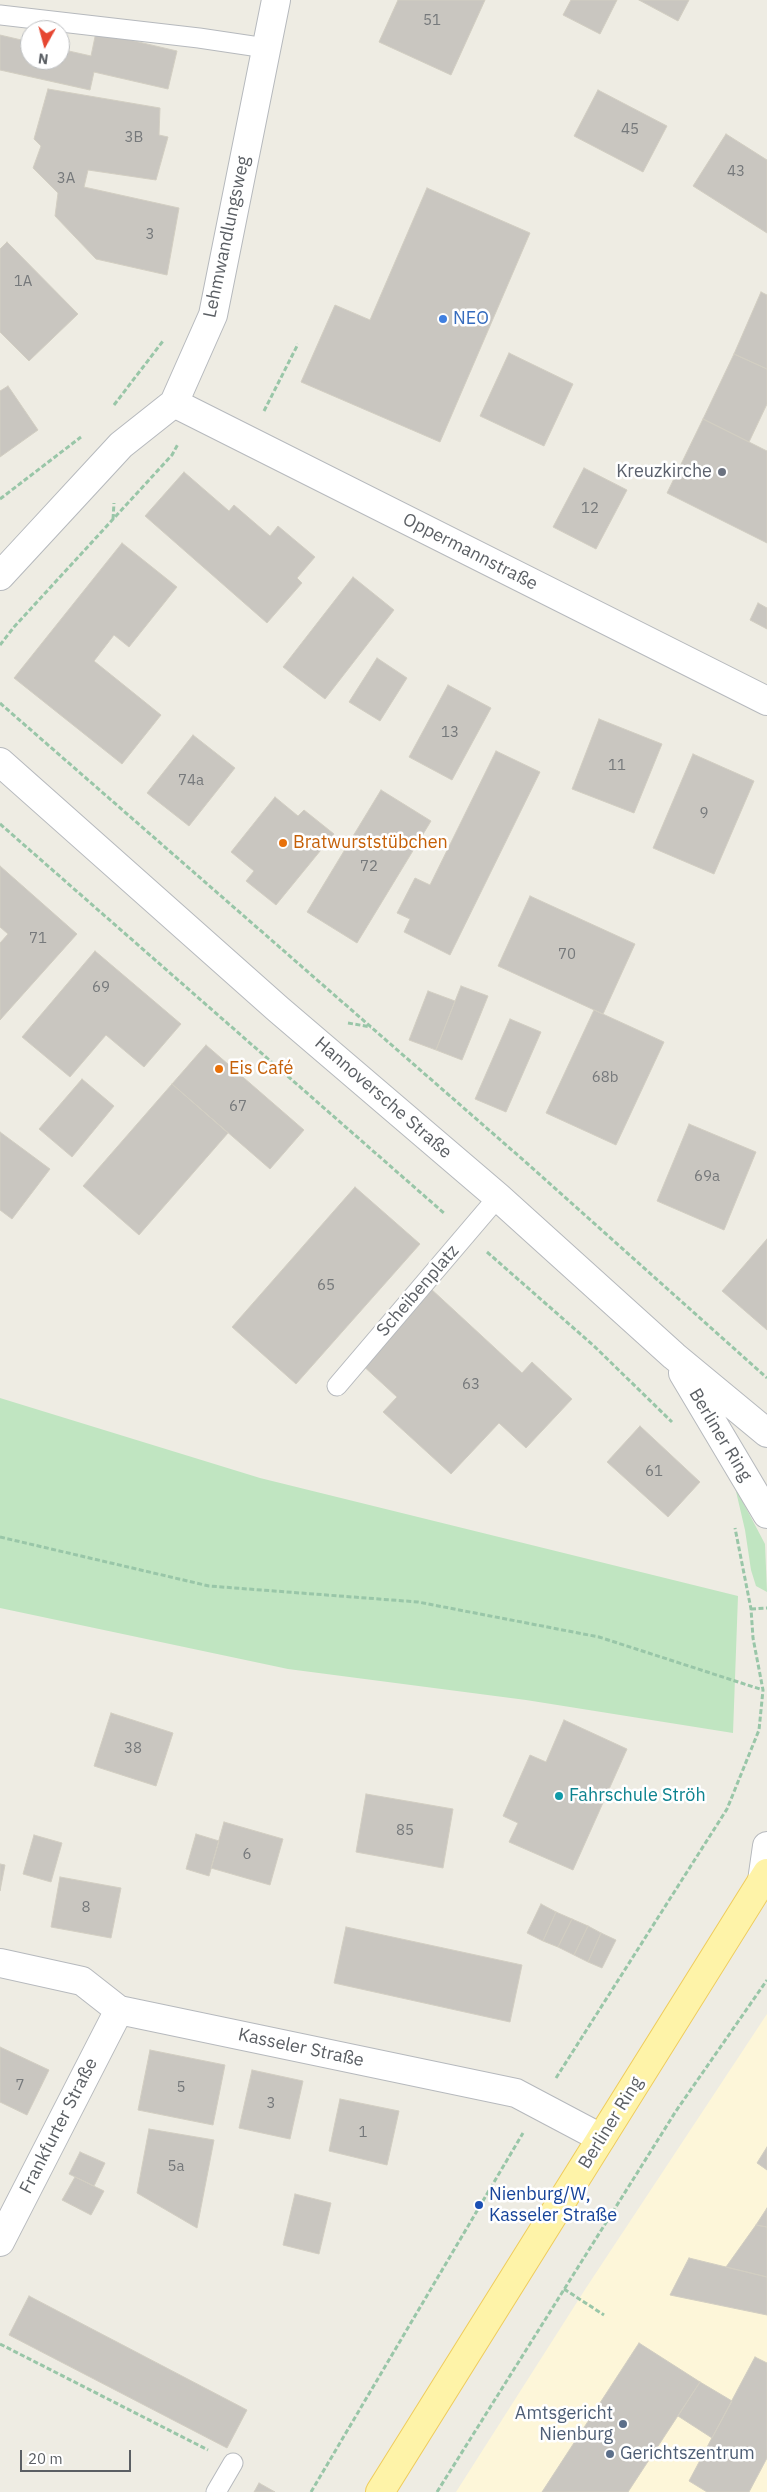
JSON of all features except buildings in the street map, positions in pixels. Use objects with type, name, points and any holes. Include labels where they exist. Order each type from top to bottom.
[{"type":"main road","name":"Berliner Ring","points":[[380,2492],[764,1877]]},
{"type":"street","name":"Lehmwandlungsweg","points":[[0,576],[121,445],[184,408],[213,315],[276,0]]},
{"type":"street","name":"Oppermannstraße","points":[[184,408],[767,701]]},
{"type":"street","name":"Hannoversche Straße","points":[[0,762],[278,1009],[498,1197],[674,1356],[767,1433]]},
{"type":"street","name":"Berliner Ring","points":[[674,1356],[767,1514]]},
{"type":"street","name":"Berliner Ring","points":[[764,1877],[767,1846]]},
{"type":"street","name":"Kasseler Straße","points":[[0,1963],[82,1981],[119,2010],[516,2093],[601,2138]]},
{"type":"street","name":"Frankfurter Straße","points":[[0,2242],[119,2010]]},
{"type":"lane","points":[[0,15],[200,38],[266,48]]},
{"type":"lane","name":"Scheibenplatz","points":[[337,1386],[498,1197]]},
{"type":"lane","points":[[216,2492],[233,2463]]},
{"type":"path","points":[[110,411],[168,334]]},
{"type":"path","points":[[249,441],[298,344]]},
{"type":"path","points":[[0,646],[14,627],[172,455],[184,408]]},
{"type":"path","points":[[0,499],[82,436]]},
{"type":"path","points":[[0,703],[514,1152],[767,1378]]},
{"type":"path","points":[[0,824],[332,1112],[594,1346],[675,1426]]},
{"type":"path","points":[[311,2492],[539,2105],[727,1809],[759,1730],[763,1690],[753,1638],[751,1610],[734,1524]]},
{"type":"path","points":[[0,1538],[210,1586],[418,1602],[599,1637],[763,1690]]},
{"type":"path","points":[[751,1610],[767,1608]]},
{"type":"path","points":[[437,2492],[676,2111],[767,1980]]},
{"type":"path","points":[[564,2289],[604,2315]]},
{"type":"path","points":[[0,2344],[233,2463]]},
{"type":"shaded area","points":[[767,2014],[767,2492],[456,2492],[586,2288]]},
{"type":"green space","points":[[0,1398],[260,1478],[738,1596],[733,1733],[526,1700],[288,1669],[0,1608]]},
{"type":"green space","points":[[735,1487],[765,1544],[767,1592],[756,1586],[751,1570],[745,1530]]},
{"type":"place","name":"NEO","points":[[443,319]]},
{"type":"place","name":"Kreuzkirche","points":[[722,472]]},
{"type":"place","name":"Bratwurststübchen","points":[[283,843]]},
{"type":"place","name":"Eis Café","points":[[219,1069]]},
{"type":"place","name":"Fahrschule Ströh","points":[[559,1796]]},
{"type":"place","name":"Nienburg/W, Kasseler Straße","points":[[479,2205]]},
{"type":"place","name":"Amtsgericht Nienburg","points":[[623,2424]]},
{"type":"place","name":"Gerichtszentrum","points":[[610,2454]]}]
